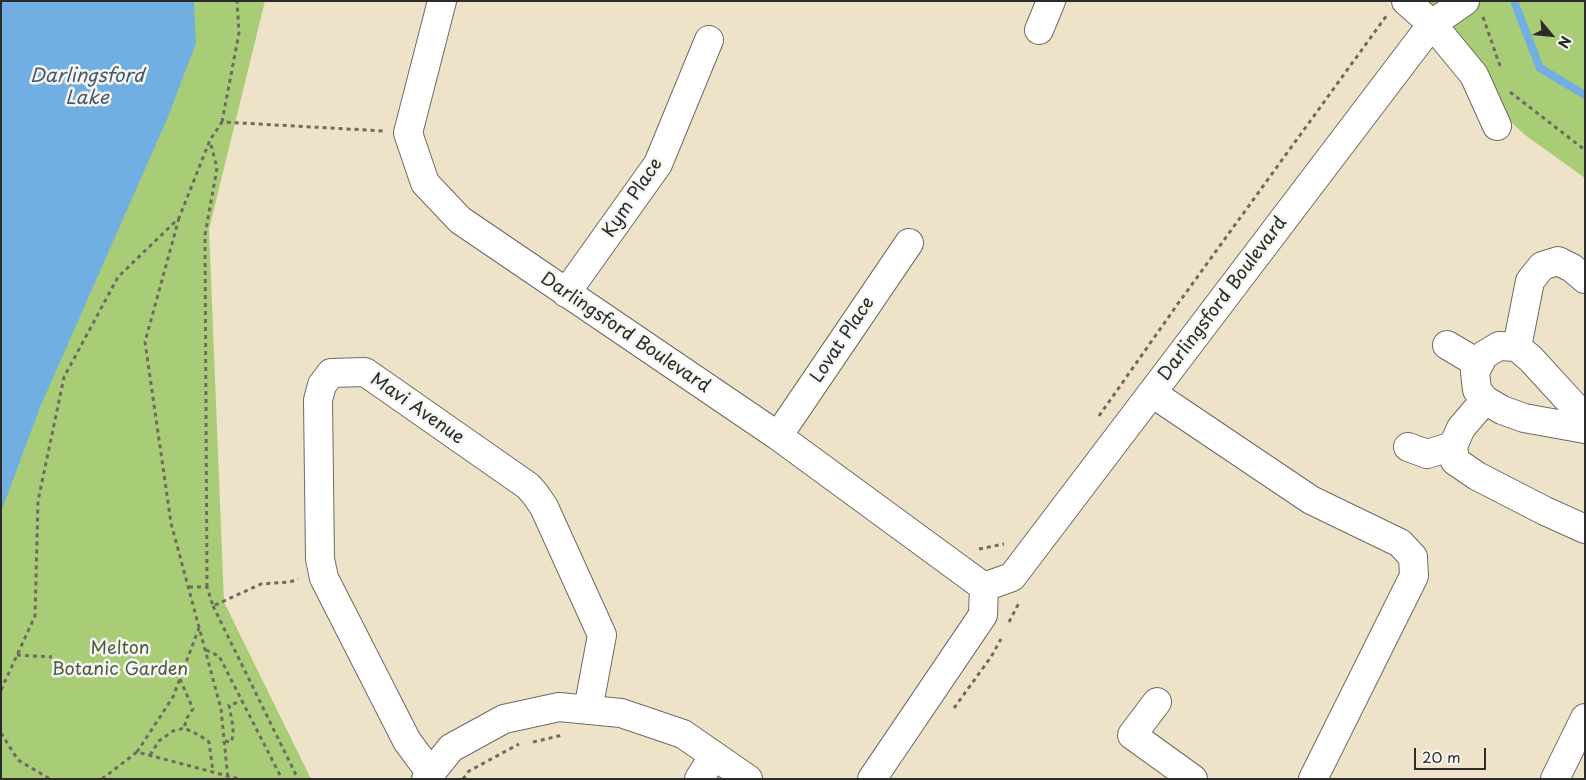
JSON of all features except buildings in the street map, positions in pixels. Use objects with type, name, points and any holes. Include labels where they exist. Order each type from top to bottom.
[{"type":"street","points":[[408,133],[442,1]]},
{"type":"street","points":[[1039,30],[1051,1]]},
{"type":"street","points":[[1406,1],[1432,24],[1474,75],[1497,126]]},
{"type":"street","name":"Darlingsford Boulevard","points":[[408,133],[425,183],[460,220],[778,436],[984,587],[1012,577],[1432,24],[1473,6]]},
{"type":"street","name":"Kym Place","points":[[566,293],[658,164],[709,40]]},
{"type":"street","name":"Lovat Place","points":[[778,436],[909,243]]},
{"type":"street","points":[[1517,346],[1530,281],[1542,266],[1558,261],[1572,268],[1585,278]]},
{"type":"street","points":[[1447,345],[1480,364]]},
{"type":"street","points":[[1585,418],[1532,359],[1517,346],[1499,346],[1484,355],[1475,372],[1477,390],[1485,400],[1502,410],[1524,418],[1585,429]]},
{"type":"street","name":"Mavi Avenue","points":[[428,775],[407,741],[324,578],[320,559],[318,400],[322,385],[332,373],[365,372],[528,486],[544,507],[602,635],[588,710]]},
{"type":"street","points":[[1152,393],[1311,500],[1400,543],[1413,557],[1414,576],[1313,779]]},
{"type":"street","points":[[1485,400],[1461,428],[1453,446],[1455,461],[1477,476],[1585,529]]},
{"type":"street","points":[[1408,447],[1427,454],[1453,446]]},
{"type":"street","points":[[872,779],[984,615],[984,587]]},
{"type":"street","points":[[1157,702],[1132,735],[1193,779]]},
{"type":"street","points":[[428,775],[451,748],[504,719],[559,707],[621,713],[683,734],[748,779]]},
{"type":"street","points":[[1555,779],[1585,718]]},
{"type":"street","points":[[699,779],[714,756]]},
{"type":"path","points":[[228,778],[221,709],[171,524],[145,342],[179,218],[210,140],[222,122],[239,33],[236,1]]},
{"type":"path","points":[[1473,6],[1503,73]]},
{"type":"path","points":[[1509,91],[1585,150]]},
{"type":"path","points":[[222,122],[408,133]]},
{"type":"path","points":[[210,140],[217,168],[205,235],[207,588],[213,606],[298,779]]},
{"type":"path","points":[[1,690],[35,616],[38,501],[64,377],[118,277],[179,218]]},
{"type":"path","points":[[213,606],[261,584],[290,582],[323,572]]},
{"type":"path","points":[[188,587],[207,588]]},
{"type":"path","points":[[102,779],[137,752],[173,697],[199,628]]},
{"type":"path","points":[[205,650],[219,656],[282,779]]},
{"type":"path","points":[[17,655],[52,657]]},
{"type":"path","points":[[180,679],[193,709],[187,718],[184,728]]},
{"type":"path","points":[[225,742],[231,742],[233,736],[229,705],[243,701]]},
{"type":"path","points":[[150,756],[159,741],[173,731],[184,728],[209,742],[213,772]]},
{"type":"path","points":[[1,733],[18,760],[50,779]]},
{"type":"path","points":[[463,779],[469,771],[516,745],[568,734]]},
{"type":"path","points":[[137,752],[213,772],[228,778],[239,779]]},
{"type":"green space","name":"Melton Botanic Garden","points":[[1,1],[265,1],[209,229],[224,602],[311,779],[1,779]]},
{"type":"green space","points":[[1422,1],[1585,1],[1585,178],[1525,135],[1490,102]]},
{"type":"water","name":"Darlingsford Lake","points":[[1,1],[194,1],[196,43],[168,117],[41,405],[1,512]]},
{"type":"waterway","points":[[1514,1],[1540,68],[1585,95]]}]
